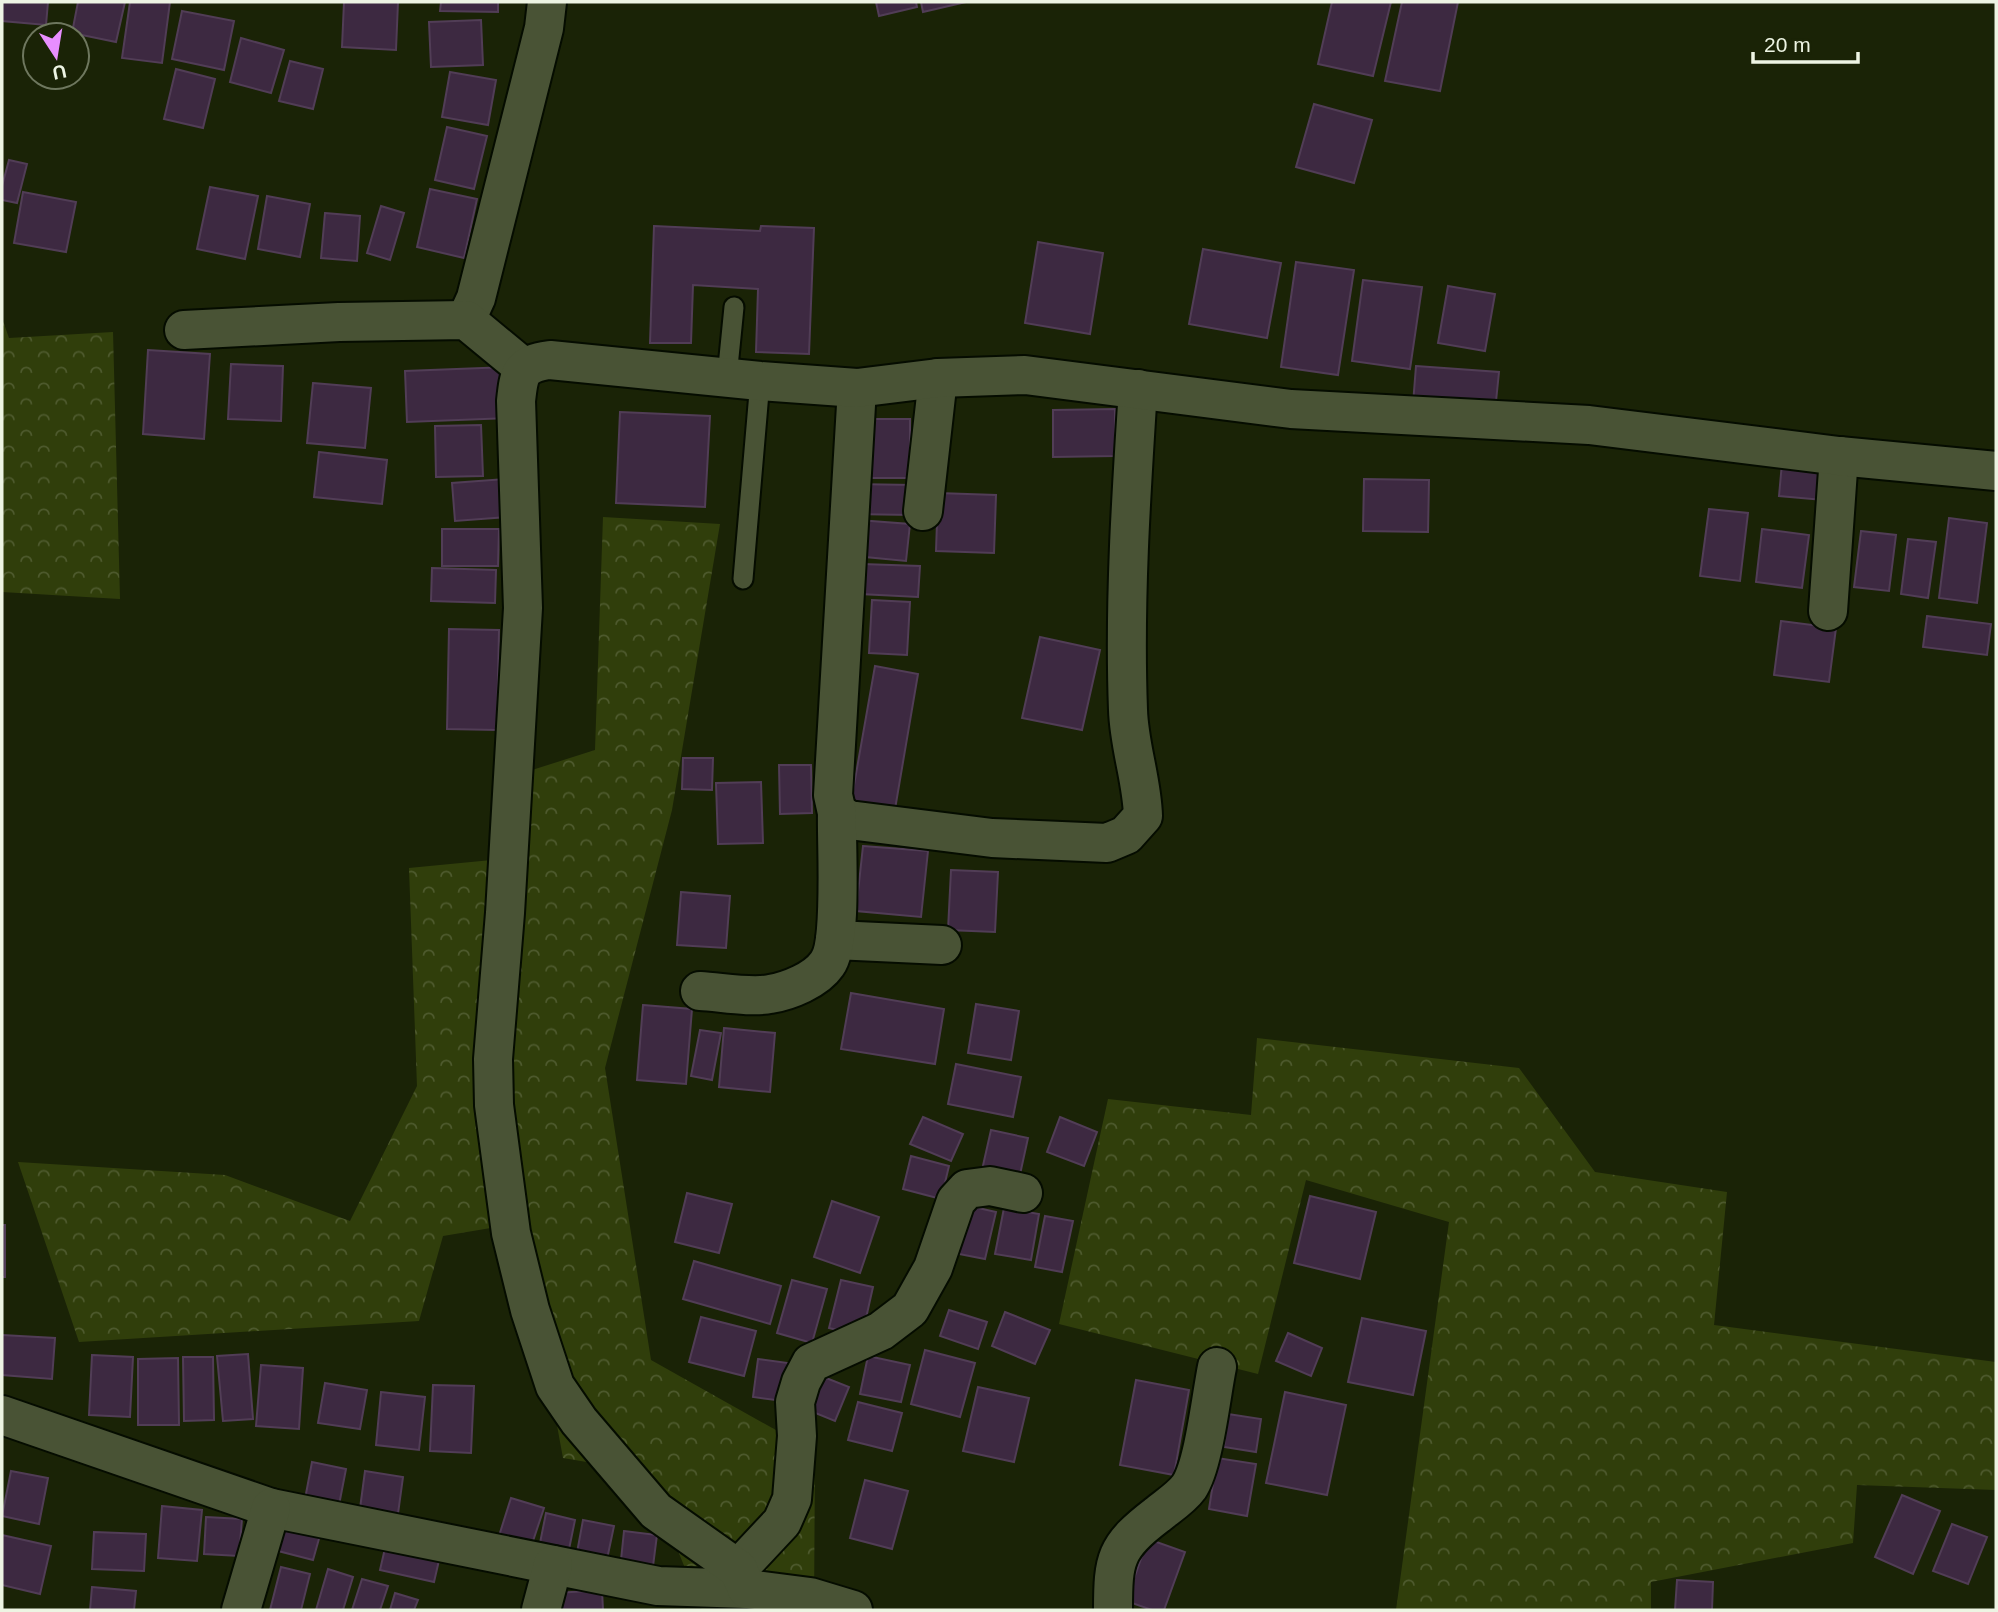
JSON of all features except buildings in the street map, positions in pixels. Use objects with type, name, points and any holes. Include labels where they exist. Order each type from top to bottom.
[{"type":"street","points":[[466,320],[476,298],[544,28],[547,2]]},
{"type":"street","points":[[184,330],[338,322],[466,320],[524,368]]},
{"type":"street","points":[[742,1579],[656,1511],[579,1421],[555,1386],[530,1310],[511,1233],[494,1105],[493,1059],[505,913],[523,608],[516,401],[519,377],[524,368],[535,362],[550,360],[857,388],[938,378],[1024,375],[1291,409],[1589,425],[1839,456],[1996,471]]},
{"type":"street","points":[[923,511],[938,378]]},
{"type":"street","points":[[700,991],[769,995],[790,988],[815,976],[828,963],[835,940],[836,813],[833,795],[857,388]]},
{"type":"street","points":[[836,813],[849,820],[979,836],[1107,842],[1126,835],[1143,816],[1142,792],[1128,714],[1126,593],[1138,389]]},
{"type":"street","points":[[1828,611],[1839,456]]},
{"type":"street","points":[[835,940],[942,946]]},
{"type":"street","points":[[742,1579],[782,1522],[792,1499],[797,1436],[795,1402],[811,1363],[881,1332],[910,1309],[933,1268],[956,1201],[967,1189],[990,1186],[1023,1193]]},
{"type":"street","points":[[1113,1610],[1114,1568],[1121,1548],[1142,1526],[1178,1499],[1188,1488],[1197,1470],[1217,1367]]},
{"type":"street","points":[[2,1415],[271,1508],[658,1586],[742,1579],[853,1610]]},
{"type":"street","points":[[241,1610],[271,1508]]},
{"type":"street","points":[[541,1610],[553,1565]]},
{"type":"lane","points":[[734,307],[743,379],[743,579]]},
{"type":"green space","points":[[2,318],[9,338],[113,332],[120,599],[2,592]]},
{"type":"green space","points":[[603,517],[720,524],[672,810],[605,1068],[651,1360],[815,1452],[814,1610],[702,1610],[646,1472],[563,1458],[520,1223],[443,1236],[419,1321],[79,1342],[18,1162],[225,1175],[350,1221],[417,1086],[409,868],[522,857],[529,771],[595,750]]},
{"type":"green space","points":[[1257,1038],[1519,1068],[1595,1172],[1727,1192],[1714,1325],[1996,1362],[1996,1490],[1857,1485],[1853,1543],[1651,1582],[1651,1610],[1396,1610],[1449,1222],[1306,1180],[1258,1374],[1059,1324],[1108,1099],[1251,1115]]}]
